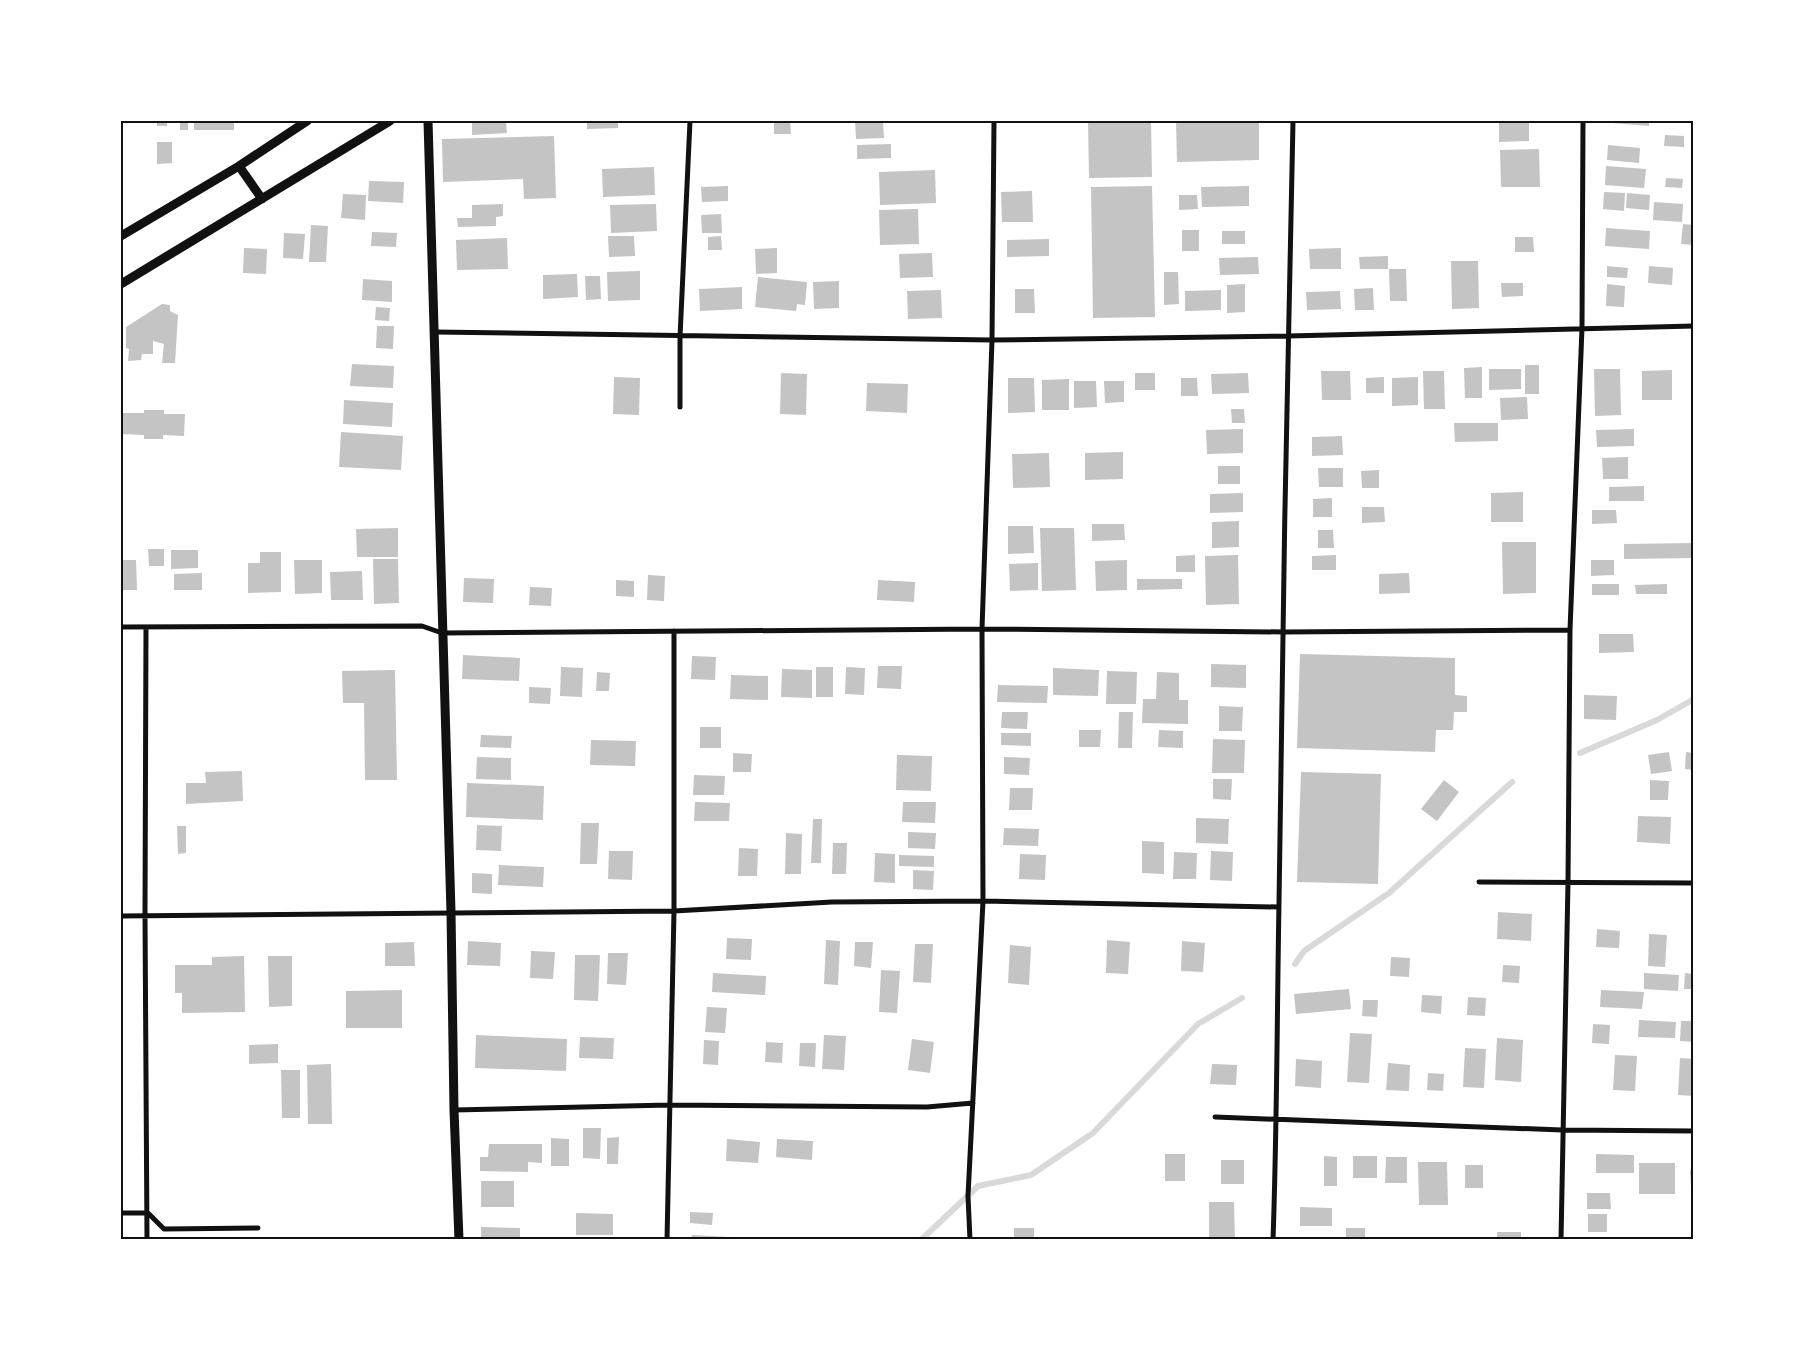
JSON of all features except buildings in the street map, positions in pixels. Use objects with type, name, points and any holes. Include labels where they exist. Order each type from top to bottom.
[{"type":"street","points":[[121,236],[239,166],[307,121]]},
{"type":"street","points":[[121,284],[390,121]]},
{"type":"street","points":[[428,121],[459,1240]]},
{"type":"street","points":[[680,407],[680,337],[690,121]]},
{"type":"street","points":[[970,1240],[968,1196],[984,901],[982,629],[992,340],[994,121]]},
{"type":"street","points":[[1273,1240],[1277,1120],[1278,907],[1288,336],[1294,121]]},
{"type":"street","points":[[1561,1240],[1568,882],[1570,630],[1582,328],[1582,121]]},
{"type":"street","points":[[239,166],[262,199]]},
{"type":"street","points":[[435,332],[992,340],[1288,336],[1694,326]]},
{"type":"street","points":[[121,628],[422,626],[442,633],[982,629],[1284,632],[1570,630]]},
{"type":"street","points":[[146,627],[147,1240]]},
{"type":"street","points":[[667,1240],[674,911],[674,631]]},
{"type":"street","points":[[1479,882],[1694,883]]},
{"type":"street","points":[[121,916],[674,911],[832,902],[984,901],[1278,907]]},
{"type":"street","points":[[454,1110],[669,1106],[927,1107],[973,1103]]},
{"type":"street","points":[[1215,1117],[1562,1130],[1694,1131]]},
{"type":"street","points":[[121,1213],[148,1213],[164,1229],[258,1228]]},
{"type":"waterway","points":[[1580,753],[1657,720],[1694,699]]},
{"type":"waterway","points":[[1295,964],[1304,951],[1389,893],[1512,782]]},
{"type":"waterway","points":[[921,1240],[978,1186],[1031,1175],[1093,1133],[1198,1024],[1242,998]]}]
